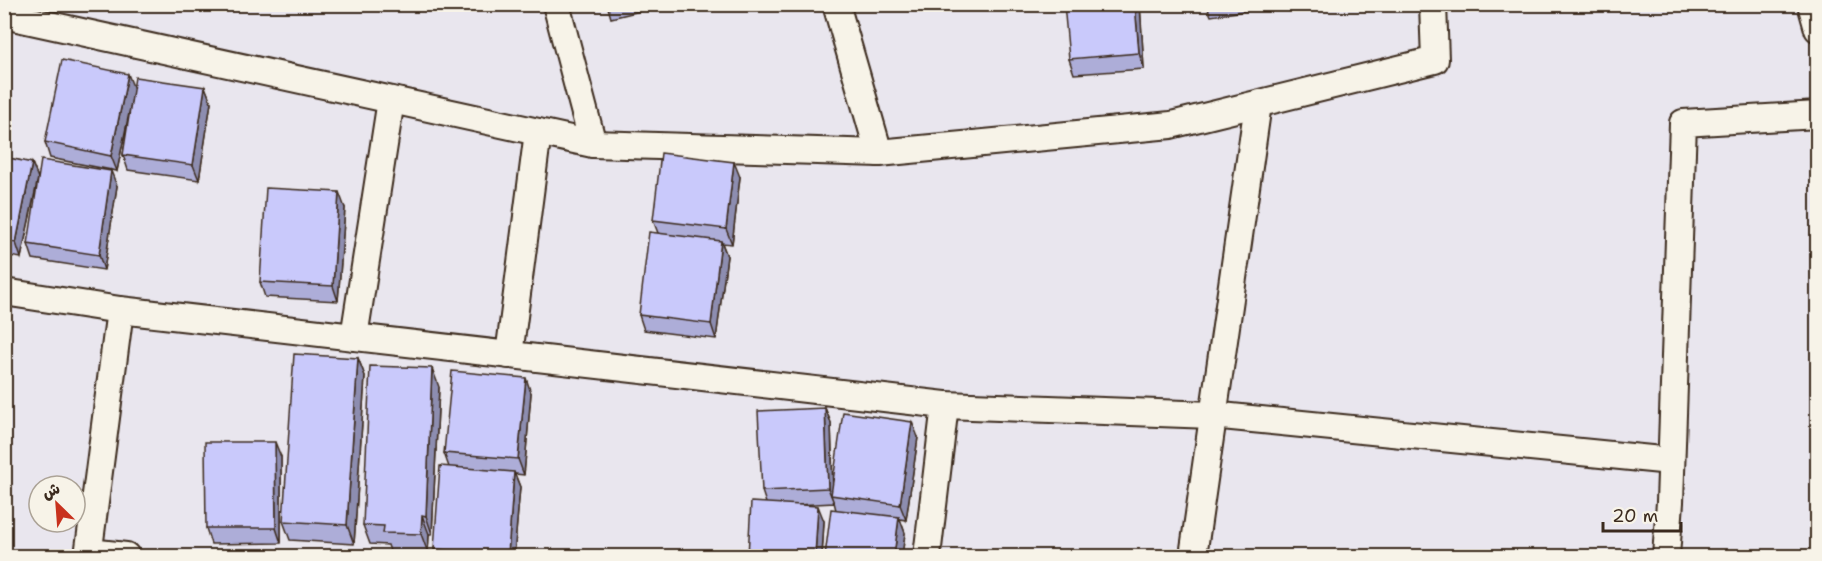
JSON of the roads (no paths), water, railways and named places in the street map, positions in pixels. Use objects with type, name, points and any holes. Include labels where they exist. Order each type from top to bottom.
[{"type":"street","points":[[556,4],[593,144]]},
{"type":"street","points":[[836,4],[879,153]]},
{"type":"street","points":[[4,15],[593,144],[879,153],[1172,125],[1435,60],[1432,4]]},
{"type":"street","points":[[1811,4],[1818,29]]},
{"type":"street","points":[[354,337],[391,100]]},
{"type":"street","points":[[1193,556],[1258,104]]},
{"type":"street","points":[[1666,556],[1683,123],[1818,115]]},
{"type":"street","points":[[509,355],[538,132]]},
{"type":"street","points":[[4,292],[120,310],[945,405],[1212,415],[1671,461]]},
{"type":"street","points":[[120,310],[88,554],[126,556]]},
{"type":"street","points":[[927,556],[945,405]]}]
